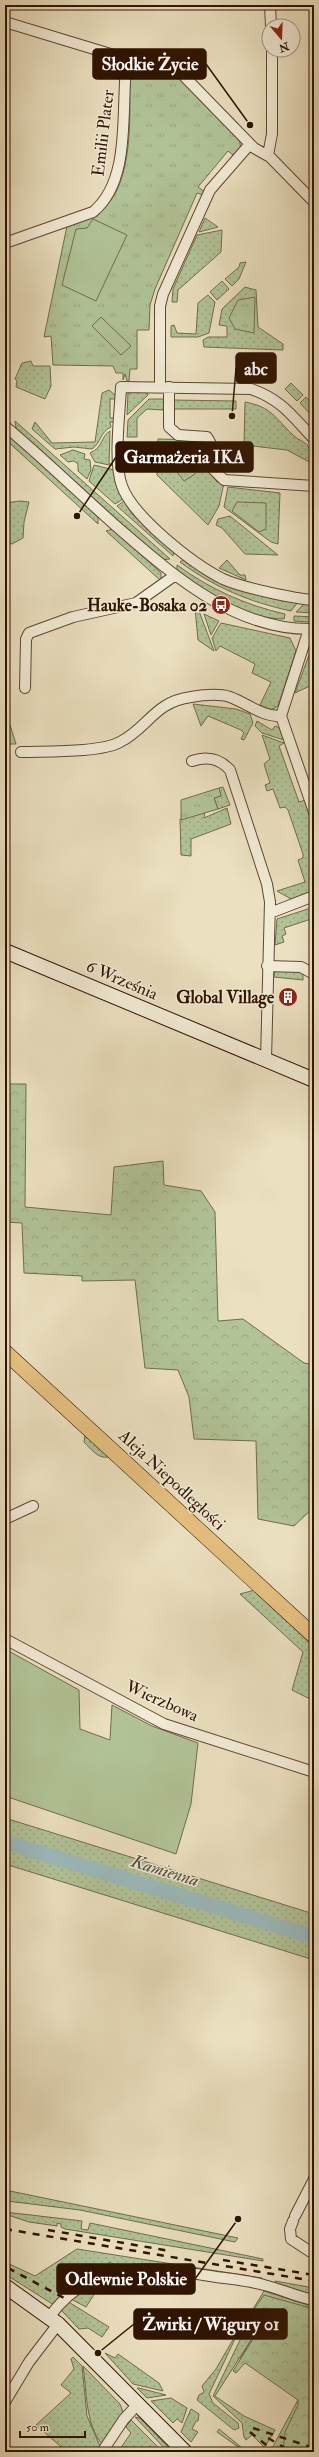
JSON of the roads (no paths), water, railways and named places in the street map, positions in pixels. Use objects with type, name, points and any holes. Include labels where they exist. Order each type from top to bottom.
[{"type":"main road","name":"Aleja Niepodległości","points":[[5,1352],[314,1636]]},
{"type":"street","points":[[270,5],[271,18]]},
{"type":"street","points":[[5,22],[127,59],[144,58],[155,60],[181,73],[250,144],[261,154],[268,155],[314,202]]},
{"type":"street","points":[[268,155],[272,134],[272,58]]},
{"type":"street","name":"Emilii Plater","points":[[5,243],[87,215],[103,204],[111,192],[124,121],[127,59]]},
{"type":"street","points":[[250,144],[210,190],[160,306],[164,387],[169,427],[178,435],[207,437],[211,444],[213,469],[224,480],[314,486]]},
{"type":"street","points":[[314,438],[282,404],[268,395],[251,389],[121,387],[118,471],[122,486],[136,512],[183,552],[222,578],[238,585],[314,600]]},
{"type":"street","points":[[5,426],[174,576],[196,591],[242,614],[267,622],[312,629],[281,716],[314,812]]},
{"type":"street","points":[[25,688],[26,639],[29,633],[80,616],[136,603],[174,576]]},
{"type":"street","points":[[21,752],[113,745],[130,737],[158,709],[189,697],[208,695],[229,697],[271,716],[281,716]]},
{"type":"street","points":[[192,761],[208,758],[216,760],[225,765],[232,774],[264,872],[270,902],[267,966],[266,1060]]},
{"type":"street","points":[[270,913],[314,896]]},
{"type":"street","name":"6 Września","points":[[5,951],[314,1080]]},
{"type":"street","points":[[267,966],[301,967],[314,974]]},
{"type":"street","points":[[5,1519],[33,1506]]},
{"type":"street","name":"Wierzbowa","points":[[5,1639],[164,1724],[314,1772]]},
{"type":"street","points":[[314,2179],[290,2229],[291,2239],[314,2254]]},
{"type":"street","points":[[5,2402],[74,2289],[97,2277],[111,2273],[162,2269],[264,2285],[314,2300]]},
{"type":"street","points":[[5,2286],[54,2320],[185,2452]]},
{"type":"street","points":[[102,2452],[124,2419],[138,2404]]},
{"type":"waterway","name":"Kamienna","points":[[5,1842],[314,1937]]},
{"type":"railway","points":[[5,2229],[314,2281]]},
{"type":"railway","points":[[48,2230],[170,2251]]},
{"type":"railway","points":[[223,2260],[314,2275]]},
{"type":"railway","points":[[8,2268],[64,2298]]},
{"type":"railway","points":[[253,2428],[314,2448]]},
{"type":"railway","points":[[250,2432],[275,2452]]},
{"type":"railway","points":[[268,2438],[292,2452]]},
{"type":"place","name":"Słodkie Życie","points":[[250,125]]},
{"type":"place","name":"abc","points":[[232,416]]},
{"type":"place","name":"Garmażeria IKA","points":[[77,516]]},
{"type":"place","name":"Hauke-Bosaka 02","points":[[221,605]]},
{"type":"place","name":"Global Village","points":[[288,997]]},
{"type":"place","name":"Odlewnie Polskie","points":[[238,2219]]},
{"type":"place","name":"Żwirki / Wigury 01","points":[[98,2353]]}]
